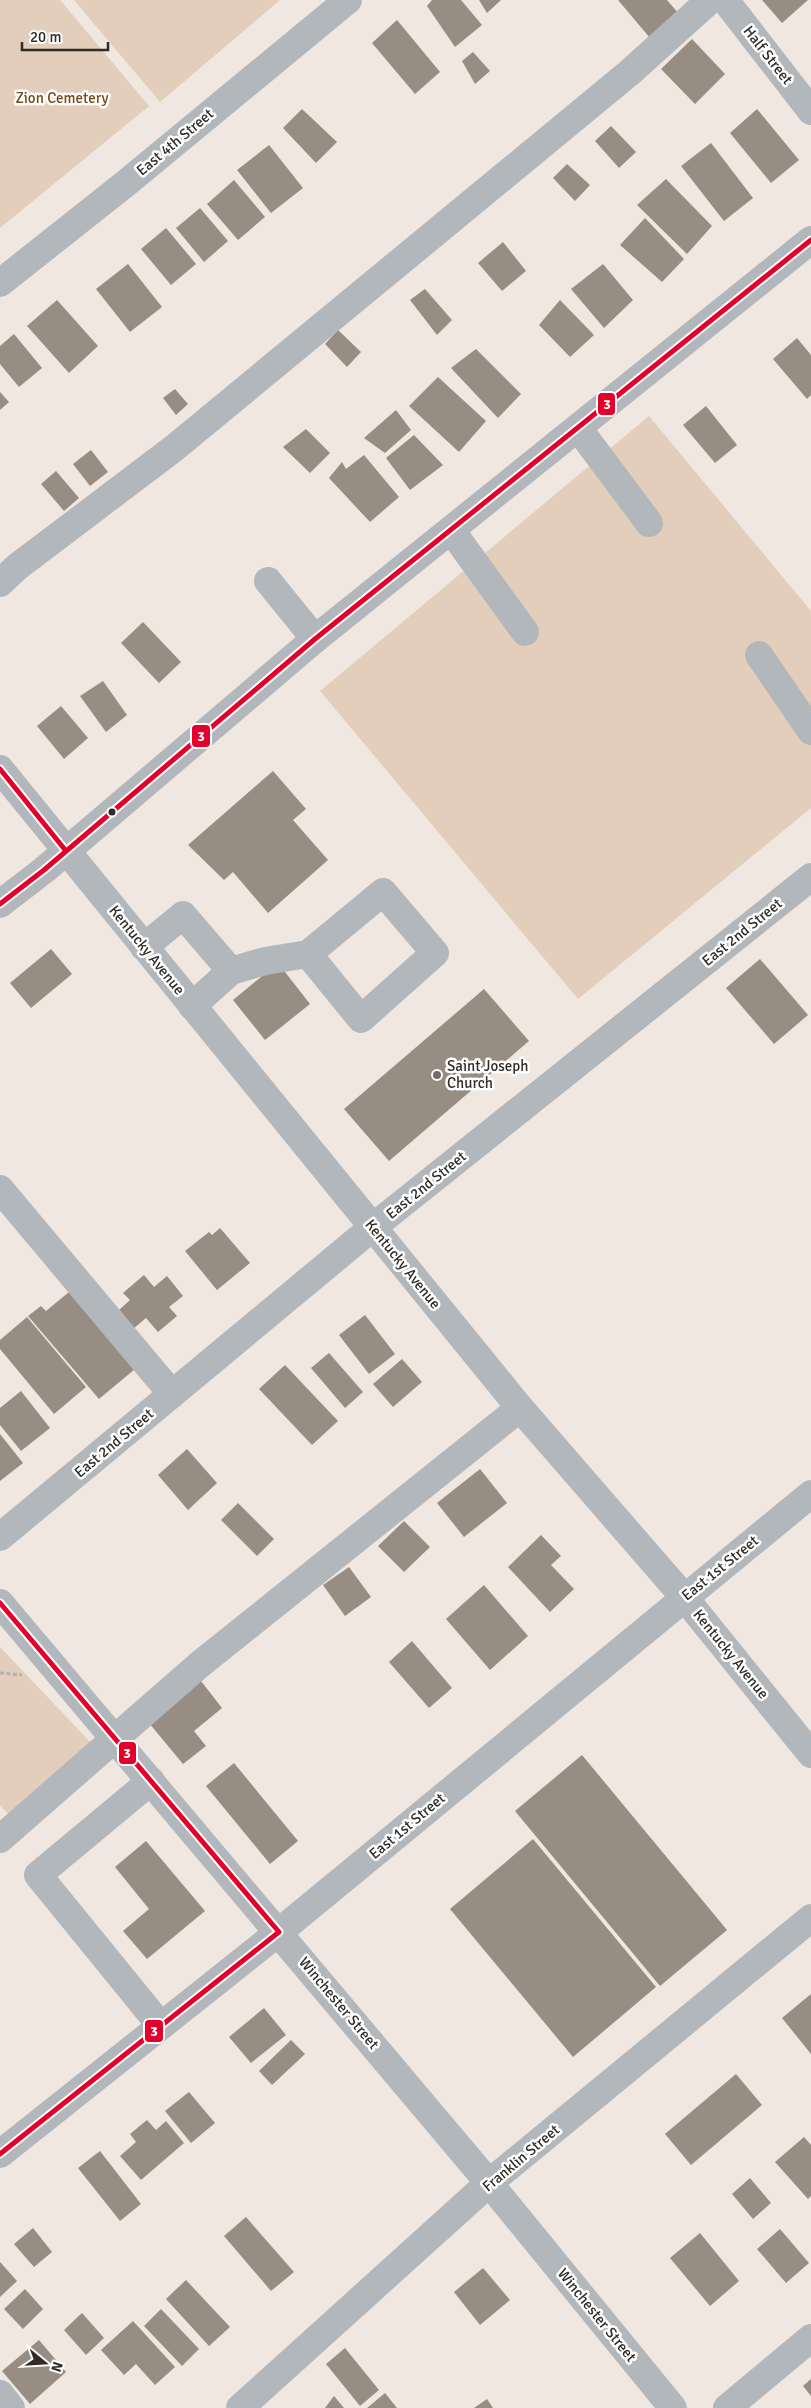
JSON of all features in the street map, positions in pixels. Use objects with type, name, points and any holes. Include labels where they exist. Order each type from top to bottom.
[{"type":"street","name":"East 4th Street","points":[[0,283],[125,184],[348,0]]},
{"type":"street","points":[[0,582],[24,561],[173,449],[629,73],[710,0]]},
{"type":"street","name":"Half Street","points":[[724,0],[811,111]]},
{"type":"street","points":[[0,904],[66,851],[315,640],[811,240]]},
{"type":"street","points":[[578,428],[649,523]]},
{"type":"street","points":[[451,530],[526,632]]},
{"type":"street","points":[[268,581],[315,640]]},
{"type":"street","points":[[759,655],[811,731]]},
{"type":"street","name":"Kentucky Avenue","points":[[0,769],[520,1408],[684,1597],[811,1754]]},
{"type":"street","name":"East 2nd Street","points":[[0,1537],[373,1228],[811,877]]},
{"type":"street","points":[[192,1006],[231,971],[265,961],[308,954],[382,892],[435,953],[361,1018],[308,954]]},
{"type":"street","points":[[144,947],[183,915],[231,971]]},
{"type":"street","points":[[0,1189],[172,1394]]},
{"type":"street","points":[[0,1839],[199,1665],[520,1408]]},
{"type":"street","name":"East 1st Street","points":[[0,2154],[279,1932],[811,1494]]},
{"type":"street","name":"Winchester Street","points":[[0,1603],[489,2183],[673,2408]]},
{"type":"street","points":[[151,1781],[38,1875],[161,2026]]},
{"type":"street","name":"Franklin Street","points":[[240,2408],[489,2183],[811,1918]]},
{"type":"street","points":[[727,2408],[811,2338]]},
{"type":"street","points":[[0,2394],[11,2408]]},
{"type":"green space","name":"Zion Cemetery","points":[[0,0],[60,0],[149,106],[0,228]]},
{"type":"green space","points":[[74,0],[280,0],[160,102]]},
{"type":"green space","points":[[649,416],[811,611],[811,808],[578,999],[320,691]]},
{"type":"green space","points":[[0,1647],[94,1746],[9,1815],[0,1805]]},
{"type":"building","points":[[432,0],[461,0],[482,25],[455,47],[427,6]]},
{"type":"building","points":[[479,0],[501,0],[487,13]]},
{"type":"building","points":[[618,0],[667,0],[679,14],[650,38]]},
{"type":"building","points":[[762,0],[808,0],[782,23]]},
{"type":"building","points":[[397,20],[440,72],[415,94],[372,43]]},
{"type":"building","points":[[692,39],[725,74],[695,104],[661,69]]},
{"type":"building","points":[[473,52],[490,71],[475,84],[462,61]]},
{"type":"building","points":[[302,109],[337,142],[316,163],[283,128]]},
{"type":"building","points":[[757,109],[799,160],[771,183],[730,133]]},
{"type":"building","points":[[611,126],[636,152],[619,168],[595,141]]},
{"type":"building","points":[[711,143],[753,198],[724,221],[681,166]]},
{"type":"building","points":[[269,145],[303,188],[271,213],[237,170]]},
{"type":"building","points":[[567,164],[590,185],[575,201],[553,178]]},
{"type":"building","points":[[666,179],[712,226],[687,254],[637,205]]},
{"type":"building","points":[[234,180],[265,217],[238,240],[207,204]]},
{"type":"building","points":[[200,208],[228,241],[204,262],[176,228]]},
{"type":"building","points":[[645,218],[684,259],[662,282],[620,245]]},
{"type":"building","points":[[166,228],[196,264],[171,285],[141,249]]},
{"type":"building","points":[[503,242],[526,271],[502,291],[478,263]]},
{"type":"building","points":[[128,264],[162,307],[130,332],[96,289]]},
{"type":"building","points":[[603,264],[633,300],[604,328],[571,289]]},
{"type":"building","points":[[425,289],[452,320],[437,335],[410,300]]},
{"type":"building","points":[[57,300],[98,346],[69,373],[27,326]]},
{"type":"building","points":[[560,300],[594,335],[570,357],[539,325]]},
{"type":"building","points":[[338,330],[361,352],[347,367],[325,344]]},
{"type":"building","points":[[14,334],[42,368],[19,387],[0,364],[0,346]]},
{"type":"building","points":[[797,338],[811,355],[811,395],[807,399],[773,359]]},
{"type":"building","points":[[476,349],[521,394],[498,418],[451,368]]},
{"type":"building","points":[[438,377],[486,421],[459,452],[409,406]]},
{"type":"building","points":[[175,389],[188,404],[176,415],[163,398]]},
{"type":"building","points":[[0,392],[9,402],[0,410]]},
{"type":"building","points":[[706,406],[737,445],[715,463],[683,425]]},
{"type":"building","points":[[396,410],[411,430],[385,453],[364,438]]},
{"type":"building","points":[[306,429],[330,453],[310,473],[283,447]]},
{"type":"building","points":[[414,435],[443,465],[410,490],[386,458]]},
{"type":"building","points":[[91,450],[108,472],[90,486],[73,464]]},
{"type":"building","points":[[364,455],[399,497],[370,522],[329,478],[342,462],[346,469]]},
{"type":"building","points":[[56,471],[79,498],[64,511],[41,484]]},
{"type":"building","points":[[143,622],[181,662],[159,683],[121,643]]},
{"type":"building","points":[[103,681],[127,715],[106,732],[80,696]]},
{"type":"building","points":[[61,706],[88,738],[64,759],[37,726]]},
{"type":"building","points":[[273,771],[306,809],[293,820],[328,860],[268,913],[233,872],[224,880],[188,845]]},
{"type":"building","points":[[51,949],[72,974],[31,1008],[10,983]]},
{"type":"building","points":[[760,959],[808,1015],[774,1044],[726,988]]},
{"type":"building","points":[[278,963],[310,1004],[265,1040],[233,1000]]},
{"type":"building","name":"Saint Joseph Church","points":[[484,989],[529,1041],[389,1161],[344,1109]]},
{"type":"building","points":[[220,1228],[250,1263],[217,1290],[185,1251],[209,1232],[212,1235]]},
{"type":"building","points":[[144,1275],[154,1287],[167,1276],[183,1296],[169,1307],[177,1316],[158,1332],[146,1318],[132,1330],[117,1312],[130,1300],[123,1293]]},
{"type":"building","points":[[69,1292],[135,1369],[99,1399],[28,1316],[41,1306],[46,1311]]},
{"type":"building","points":[[365,1315],[395,1354],[369,1374],[339,1335]]},
{"type":"building","points":[[27,1317],[86,1387],[54,1414],[0,1349],[0,1340]]},
{"type":"building","points":[[329,1353],[363,1392],[345,1408],[311,1368]]},
{"type":"building","points":[[402,1359],[422,1382],[393,1407],[373,1384]]},
{"type":"building","points":[[285,1365],[338,1421],[312,1445],[259,1389]]},
{"type":"building","points":[[21,1391],[50,1428],[21,1451],[0,1425],[0,1408]]},
{"type":"building","points":[[0,1434],[23,1463],[0,1481]]},
{"type":"building","points":[[187,1449],[217,1483],[188,1510],[158,1475]]},
{"type":"building","points":[[480,1469],[507,1503],[464,1537],[437,1503]]},
{"type":"building","points":[[238,1503],[274,1539],[257,1556],[221,1520]]},
{"type":"building","points":[[404,1521],[430,1547],[404,1572],[378,1546]]},
{"type":"building","points":[[541,1535],[561,1556],[551,1565],[574,1589],[550,1612],[508,1567]]},
{"type":"building","points":[[349,1567],[371,1597],[345,1616],[323,1585]]},
{"type":"building","points":[[484,1585],[528,1636],[490,1670],[446,1619]]},
{"type":"building","points":[[412,1641],[452,1688],[429,1708],[389,1662]]},
{"type":"building","points":[[201,1681],[222,1708],[194,1731],[206,1746],[183,1764],[149,1723]]},
{"type":"building","points":[[582,1755],[727,1930],[660,1986],[515,1811]]},
{"type":"building","points":[[234,1763],[298,1841],[270,1864],[206,1786]]},
{"type":"building","points":[[533,1839],[656,1987],[573,2057],[450,1909]]},
{"type":"building","points":[[146,1841],[205,1911],[147,1959],[123,1931],[149,1909],[115,1867]]},
{"type":"building","points":[[811,1994],[811,2054],[782,2018]]},
{"type":"building","points":[[264,2008],[286,2035],[251,2063],[229,2037]]},
{"type":"building","points":[[291,2040],[305,2054],[272,2085],[259,2071]]},
{"type":"building","points":[[736,2074],[762,2105],[691,2165],[665,2134]]},
{"type":"building","points":[[189,2092],[215,2123],[191,2143],[165,2111]]},
{"type":"building","points":[[147,2120],[156,2130],[166,2121],[184,2143],[141,2180],[120,2156],[136,2142],[130,2134]]},
{"type":"building","points":[[804,2137],[811,2145],[811,2196],[808,2199],[775,2162]]},
{"type":"building","points":[[100,2151],[141,2204],[120,2221],[78,2168]]},
{"type":"building","points":[[750,2178],[771,2203],[753,2219],[732,2194]]},
{"type":"building","points":[[246,2217],[294,2272],[271,2291],[224,2236]]},
{"type":"building","points":[[33,2228],[52,2252],[34,2267],[14,2244]]},
{"type":"building","points":[[780,2229],[809,2263],[786,2283],[757,2249]]},
{"type":"building","points":[[700,2233],[739,2281],[710,2306],[670,2258]]},
{"type":"building","points":[[0,2262],[17,2281],[0,2297]]},
{"type":"building","points":[[483,2268],[510,2300],[480,2325],[454,2292]]},
{"type":"building","points":[[186,2280],[230,2327],[209,2346],[166,2299]]},
{"type":"building","points":[[25,2289],[43,2309],[23,2329],[4,2309]]},
{"type":"building","points":[[161,2309],[199,2349],[182,2366],[144,2326]]},
{"type":"building","points":[[82,2313],[104,2338],[86,2355],[64,2330]]},
{"type":"building","points":[[133,2321],[175,2367],[155,2385],[136,2364],[124,2375],[101,2350]]},
{"type":"building","points":[[39,2340],[66,2372],[30,2404],[2,2371]]},
{"type":"building","points":[[345,2348],[379,2390],[360,2406],[326,2364]]},
{"type":"building","points":[[811,2379],[811,2396],[803,2386]]},
{"type":"building","points":[[385,2393],[397,2408],[367,2408]]},
{"type":"building","points":[[334,2396],[344,2408],[325,2408]]},
{"type":"building","points":[[487,2399],[493,2408],[474,2408]]},
{"type":"transit line","name":"3","points":[[0,904],[44,870],[315,639],[811,240]]},
{"type":"transit line","name":"3","points":[[0,769],[66,851]]},
{"type":"transit line","name":"3","points":[[0,1603],[279,1932],[0,2154]]},
{"type":"place","name":"Saint Joseph Church","points":[[437,1075]]}]
